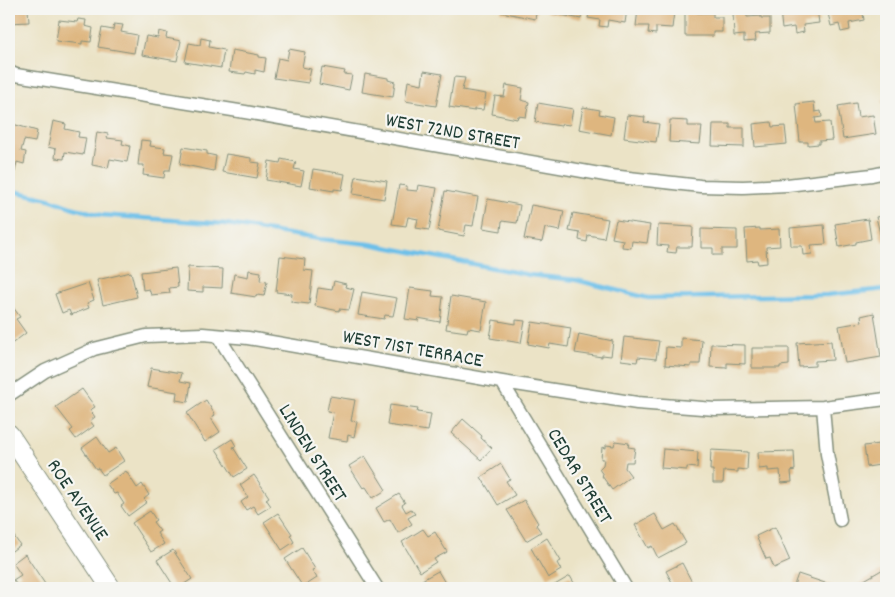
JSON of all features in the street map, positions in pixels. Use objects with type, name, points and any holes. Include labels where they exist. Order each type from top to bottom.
[{"type":"main road","name":"ROE AVENUE","points":[[9,434],[112,588]]},
{"type":"street","name":"WEST 72ND STREET","points":[[11,75],[244,112],[612,176],[700,186],[787,185],[886,172]]},
{"type":"street","name":"WEST 71ST TERRACE","points":[[9,395],[45,371],[69,359],[119,342],[146,336],[203,334],[248,338],[615,400],[716,409],[823,407],[886,399]]},
{"type":"street","name":"LINDEN STREET","points":[[218,336],[377,588]]},
{"type":"street","name":"CEDAR STREET","points":[[502,382],[626,588]]},
{"type":"street","points":[[823,407],[827,454],[840,520]]},
{"type":"building","points":[[10,9],[28,9],[29,22],[9,23]]},
{"type":"building","points":[[502,9],[537,9],[535,19],[501,12]]},
{"type":"building","points":[[547,9],[583,9],[581,19],[546,12]]},
{"type":"building","points":[[590,9],[627,9],[625,23],[608,20],[607,27],[599,26],[600,20],[588,18]]},
{"type":"building","points":[[638,9],[663,9],[663,12],[674,12],[672,28],[656,27],[656,34],[648,33],[649,26],[636,26]]},
{"type":"building","points":[[817,9],[819,23],[803,25],[804,32],[795,34],[794,27],[782,29],[780,10]]},
{"type":"building","points":[[827,9],[866,9],[867,13],[863,14],[864,20],[849,23],[850,30],[841,32],[839,24],[831,26]]},
{"type":"building","points":[[685,10],[698,10],[697,13],[713,13],[713,17],[722,17],[722,32],[713,32],[713,36],[685,36]]},
{"type":"building","points":[[746,11],[747,17],[761,16],[761,18],[770,18],[770,33],[755,34],[756,41],[744,42],[744,35],[734,36],[733,12]]},
{"type":"building","points":[[78,19],[86,20],[85,26],[93,28],[91,42],[82,41],[82,44],[56,41],[59,20],[77,22]]},
{"type":"building","points":[[114,24],[123,25],[121,32],[137,35],[134,53],[98,47],[102,28],[113,30]]},
{"type":"building","points":[[159,31],[167,33],[166,38],[181,41],[177,61],[142,55],[146,36],[158,38]]},
{"type":"building","points":[[201,38],[210,40],[209,47],[224,50],[221,68],[185,62],[189,43],[200,45]]},
{"type":"building","points":[[289,49],[305,52],[302,67],[311,69],[308,83],[274,78],[278,58],[287,60]]},
{"type":"building","points":[[232,50],[266,58],[264,72],[255,70],[255,74],[246,72],[245,74],[229,72]]},
{"type":"building","points":[[322,67],[345,71],[344,74],[352,75],[349,90],[319,84]]},
{"type":"building","points":[[424,71],[442,74],[436,106],[405,101],[408,81],[422,84]]},
{"type":"building","points":[[365,74],[388,78],[388,80],[395,82],[393,97],[362,92]]},
{"type":"building","points":[[454,77],[465,78],[462,90],[486,94],[483,110],[474,109],[474,111],[449,107]]},
{"type":"building","points":[[506,85],[523,88],[521,100],[529,102],[526,117],[518,116],[517,119],[492,114],[495,96],[504,97]]},
{"type":"building","points":[[886,99],[886,115],[882,100]]},
{"type":"building","points":[[814,102],[815,112],[821,111],[822,117],[815,118],[816,123],[830,122],[832,140],[819,141],[819,144],[808,145],[808,142],[800,142],[796,104]]},
{"type":"building","points":[[538,103],[573,109],[570,125],[562,124],[561,126],[535,122]]},
{"type":"building","points":[[856,103],[858,117],[873,115],[876,134],[843,139],[838,106]]},
{"type":"building","points":[[583,107],[600,110],[599,114],[614,117],[611,135],[579,129]]},
{"type":"building","points":[[627,115],[645,117],[644,122],[659,124],[656,142],[624,138]]},
{"type":"building","points":[[670,120],[688,121],[688,126],[702,126],[700,144],[669,142]]},
{"type":"building","points":[[53,121],[66,124],[65,129],[79,132],[78,137],[86,138],[83,155],[65,152],[64,159],[55,158],[56,149],[48,147]]},
{"type":"building","points":[[771,122],[772,127],[785,126],[787,144],[755,147],[753,124]]},
{"type":"building","points":[[9,123],[37,131],[35,142],[24,140],[21,151],[26,152],[24,164],[17,162],[15,172],[9,171]]},
{"type":"building","points":[[713,124],[730,124],[730,128],[744,128],[744,147],[712,146]]},
{"type":"building","points":[[97,132],[108,134],[107,138],[123,140],[122,144],[130,146],[127,162],[110,159],[108,168],[92,165]]},
{"type":"building","points":[[141,140],[151,141],[150,146],[165,148],[164,153],[173,154],[170,170],[165,170],[164,178],[143,175],[144,165],[138,165]]},
{"type":"building","points":[[183,147],[207,151],[207,154],[216,156],[214,171],[180,164]]},
{"type":"building","points":[[226,154],[251,158],[251,162],[260,163],[257,178],[222,172]]},
{"type":"building","points":[[281,159],[296,162],[294,169],[304,171],[301,186],[266,180],[269,161],[280,163]]},
{"type":"building","points":[[313,169],[345,174],[342,190],[334,189],[334,191],[310,187]]},
{"type":"building","points":[[356,176],[387,181],[384,199],[353,194]]},
{"type":"building","points":[[399,185],[407,186],[407,190],[417,191],[418,185],[437,188],[429,230],[416,228],[418,219],[408,217],[406,226],[392,224]]},
{"type":"building","points":[[445,191],[478,197],[473,226],[466,225],[464,236],[438,231]]},
{"type":"building","points":[[488,199],[520,205],[517,223],[502,221],[501,231],[483,228]]},
{"type":"building","points":[[531,205],[564,211],[560,231],[545,228],[542,242],[524,239]]},
{"type":"building","points":[[573,213],[608,219],[604,238],[588,235],[587,242],[579,240],[580,233],[569,231]]},
{"type":"building","points":[[886,215],[886,241],[882,242],[876,217]]},
{"type":"building","points":[[868,219],[871,239],[839,247],[835,224]]},
{"type":"building","points":[[616,220],[650,225],[647,243],[632,241],[631,248],[622,247],[623,240],[612,238]]},
{"type":"building","points":[[658,225],[693,227],[692,247],[677,247],[676,253],[667,252],[668,246],[657,245]]},
{"type":"building","points":[[824,225],[826,244],[811,245],[812,254],[803,255],[802,246],[791,246],[790,228]]},
{"type":"building","points":[[760,228],[760,230],[779,229],[780,246],[766,247],[767,263],[758,264],[757,260],[747,261],[745,229]]},
{"type":"building","points":[[701,229],[737,230],[737,249],[722,249],[722,255],[713,255],[713,248],[701,248]]},
{"type":"building","points":[[280,256],[305,259],[304,270],[313,271],[309,304],[291,302],[292,294],[276,292]]},
{"type":"building","points":[[188,267],[223,269],[222,288],[203,287],[203,292],[187,291]]},
{"type":"building","points":[[176,268],[178,287],[169,288],[170,293],[151,295],[149,289],[143,290],[141,272]]},
{"type":"building","points":[[249,270],[261,272],[260,281],[267,282],[264,296],[257,295],[256,297],[231,293],[234,274],[248,277]]},
{"type":"building","points":[[131,272],[137,297],[103,305],[97,280]]},
{"type":"building","points":[[334,281],[346,284],[345,287],[354,289],[349,310],[339,309],[339,311],[315,306],[318,288],[332,290]]},
{"type":"building","points":[[88,283],[94,300],[87,303],[89,308],[71,315],[69,310],[62,313],[55,294]]},
{"type":"building","points":[[410,288],[433,291],[432,296],[443,297],[440,322],[418,318],[419,321],[405,319]]},
{"type":"building","points":[[362,292],[397,298],[393,316],[385,315],[384,319],[358,315]]},
{"type":"building","points":[[451,296],[486,302],[481,330],[468,328],[467,332],[446,329]]},
{"type":"building","points":[[13,307],[20,317],[16,319],[26,333],[10,345],[9,311]]},
{"type":"building","points":[[874,313],[881,357],[845,363],[839,326],[862,322],[861,316]]},
{"type":"building","points":[[493,320],[516,324],[516,320],[525,321],[521,343],[490,338]]},
{"type":"building","points":[[532,322],[571,328],[568,347],[550,344],[549,348],[528,344]]},
{"type":"building","points":[[579,334],[613,341],[611,356],[602,355],[602,357],[575,353]]},
{"type":"building","points":[[624,337],[659,341],[656,359],[638,357],[637,362],[621,360]]},
{"type":"building","points":[[681,338],[702,340],[700,364],[691,364],[691,367],[665,365],[666,347],[681,348]]},
{"type":"building","points":[[831,341],[833,360],[815,361],[815,366],[799,367],[797,343]]},
{"type":"building","points":[[711,344],[745,345],[745,364],[727,363],[727,368],[710,367]]},
{"type":"building","points":[[752,348],[789,348],[789,365],[780,366],[780,368],[752,368]]},
{"type":"building","points":[[151,368],[182,373],[180,381],[191,383],[188,402],[176,400],[177,392],[147,387]]},
{"type":"building","points":[[82,389],[95,407],[90,410],[95,417],[90,421],[94,426],[76,439],[70,431],[73,429],[56,407]]},
{"type":"building","points":[[330,396],[355,400],[351,421],[357,422],[354,437],[348,435],[347,441],[328,438],[333,412],[327,411]]},
{"type":"building","points":[[206,400],[215,415],[211,418],[220,432],[205,442],[187,413]]},
{"type":"building","points":[[390,405],[418,409],[417,412],[431,414],[428,431],[387,425]]},
{"type":"building","points":[[463,419],[492,448],[481,460],[451,433]]},
{"type":"building","points":[[97,437],[108,453],[116,448],[124,461],[103,475],[98,468],[96,469],[82,448]]},
{"type":"building","points":[[232,439],[236,446],[233,447],[247,469],[234,477],[216,449]]},
{"type":"building","points":[[615,441],[629,443],[628,447],[635,448],[633,462],[626,462],[625,468],[631,476],[612,490],[599,469],[603,465],[604,459],[601,459],[602,447],[606,448],[606,445],[614,446]]},
{"type":"building","points":[[886,443],[886,464],[867,467],[864,446]]},
{"type":"building","points":[[663,449],[698,452],[697,468],[687,467],[687,470],[661,468]]},
{"type":"building","points":[[711,450],[748,452],[747,470],[738,469],[738,472],[724,471],[723,483],[713,483],[713,470],[710,470]]},
{"type":"building","points":[[794,451],[795,470],[791,471],[792,482],[781,483],[780,470],[768,471],[768,468],[759,469],[758,452]]},
{"type":"building","points":[[365,456],[386,490],[373,498],[366,487],[363,488],[349,466]]},
{"type":"building","points":[[501,464],[510,479],[506,481],[515,495],[498,505],[481,477]]},
{"type":"building","points":[[126,471],[137,488],[142,484],[149,495],[144,499],[147,502],[128,516],[121,506],[124,504],[117,493],[114,494],[107,484]]},
{"type":"building","points":[[254,475],[269,497],[266,499],[271,506],[258,514],[253,506],[246,510],[241,502],[248,497],[240,485]]},
{"type":"building","points":[[399,494],[405,503],[402,505],[406,512],[411,509],[415,514],[408,518],[412,524],[398,533],[390,519],[384,522],[376,508]]},
{"type":"building","points":[[524,500],[538,523],[536,525],[541,532],[526,541],[507,510]]},
{"type":"building","points":[[150,511],[156,520],[153,522],[160,531],[157,533],[164,544],[151,552],[132,523]]},
{"type":"building","points":[[278,513],[292,534],[290,535],[294,542],[282,550],[264,522]]},
{"type":"building","points":[[655,514],[664,530],[675,524],[686,543],[658,558],[652,546],[648,548],[635,525]]},
{"type":"building","points":[[775,527],[790,561],[774,568],[770,558],[766,559],[756,536]]},
{"type":"building","points":[[9,529],[20,545],[9,553]]},
{"type":"building","points":[[423,529],[428,536],[435,532],[447,552],[434,559],[436,562],[420,572],[402,542]]},
{"type":"building","points":[[547,538],[561,561],[557,563],[561,570],[548,578],[531,548]]},
{"type":"building","points":[[302,548],[315,569],[312,570],[317,578],[303,587],[285,559]]},
{"type":"building","points":[[173,550],[192,579],[178,588],[175,588],[157,560]]},
{"type":"building","points":[[25,554],[45,584],[38,588],[29,588],[28,586],[19,588],[13,580],[21,575],[13,563]]},
{"type":"building","points":[[682,563],[695,588],[675,588],[666,571]]},
{"type":"building","points":[[885,568],[886,588],[855,588],[854,586]]},
{"type":"building","points":[[438,571],[448,588],[426,588],[422,580]]},
{"type":"building","points":[[798,574],[834,586],[833,588],[793,588]]},
{"type":"building","points":[[570,576],[577,588],[555,588],[553,586]]},
{"type":"waterway","points":[[9,190],[49,199],[101,215],[226,224],[319,239],[370,244],[530,275],[576,280],[648,298],[827,295],[886,289]]}]
